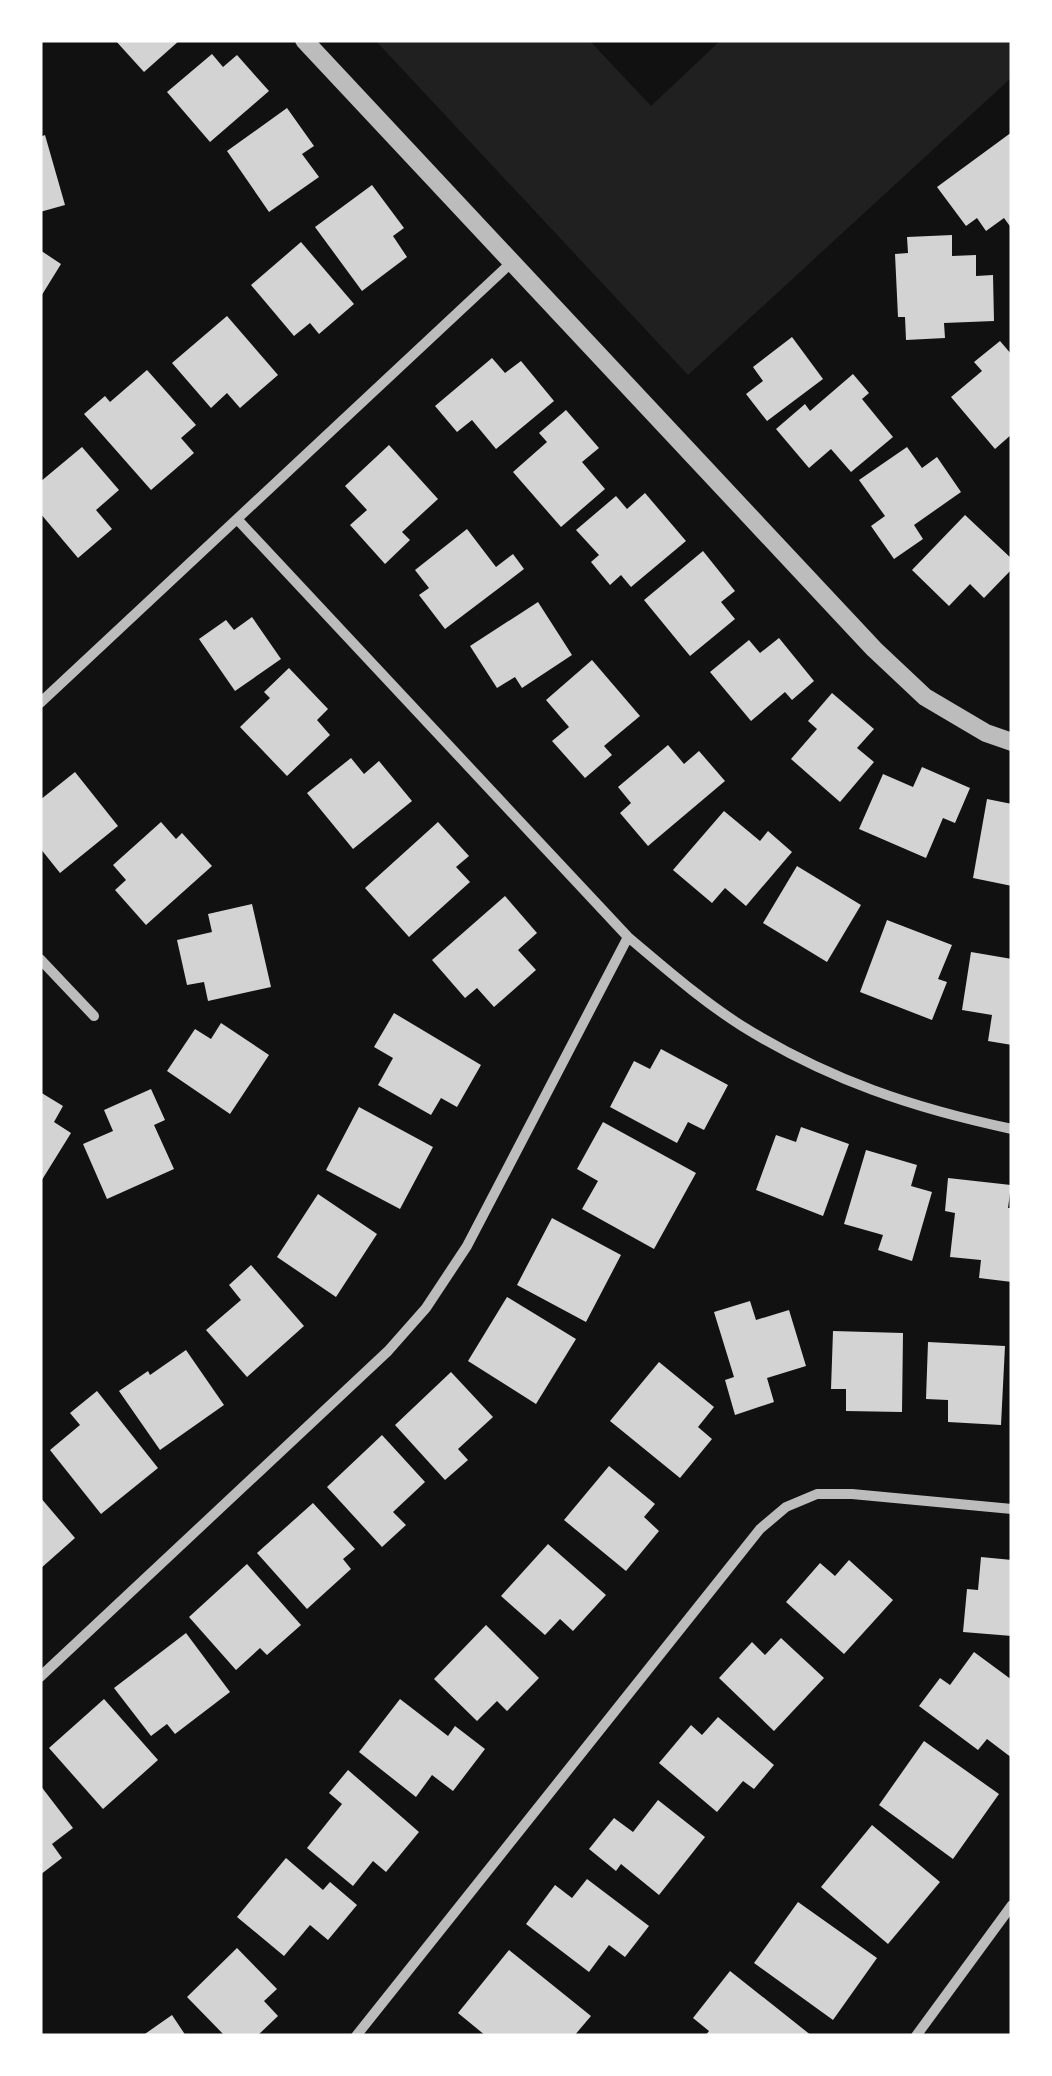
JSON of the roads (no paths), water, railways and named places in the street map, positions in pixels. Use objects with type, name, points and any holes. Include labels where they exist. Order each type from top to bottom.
[{"type":"street","points":[[304,40],[874,649],[925,697],[986,733],[1012,742]]},
{"type":"street","points":[[40,702],[512,262]]},
{"type":"street","points":[[236,519],[628,936],[688,988],[808,1063],[878,1094],[1012,1130]]},
{"type":"street","points":[[40,1677],[388,1350],[426,1308],[467,1246],[628,936]]},
{"type":"street","points":[[40,960],[94,1016]]},
{"type":"street","points":[[356,2036],[760,1530],[786,1506],[817,1494],[852,1494],[1012,1510]]},
{"type":"street","points":[[916,2036],[1012,1905]]}]
